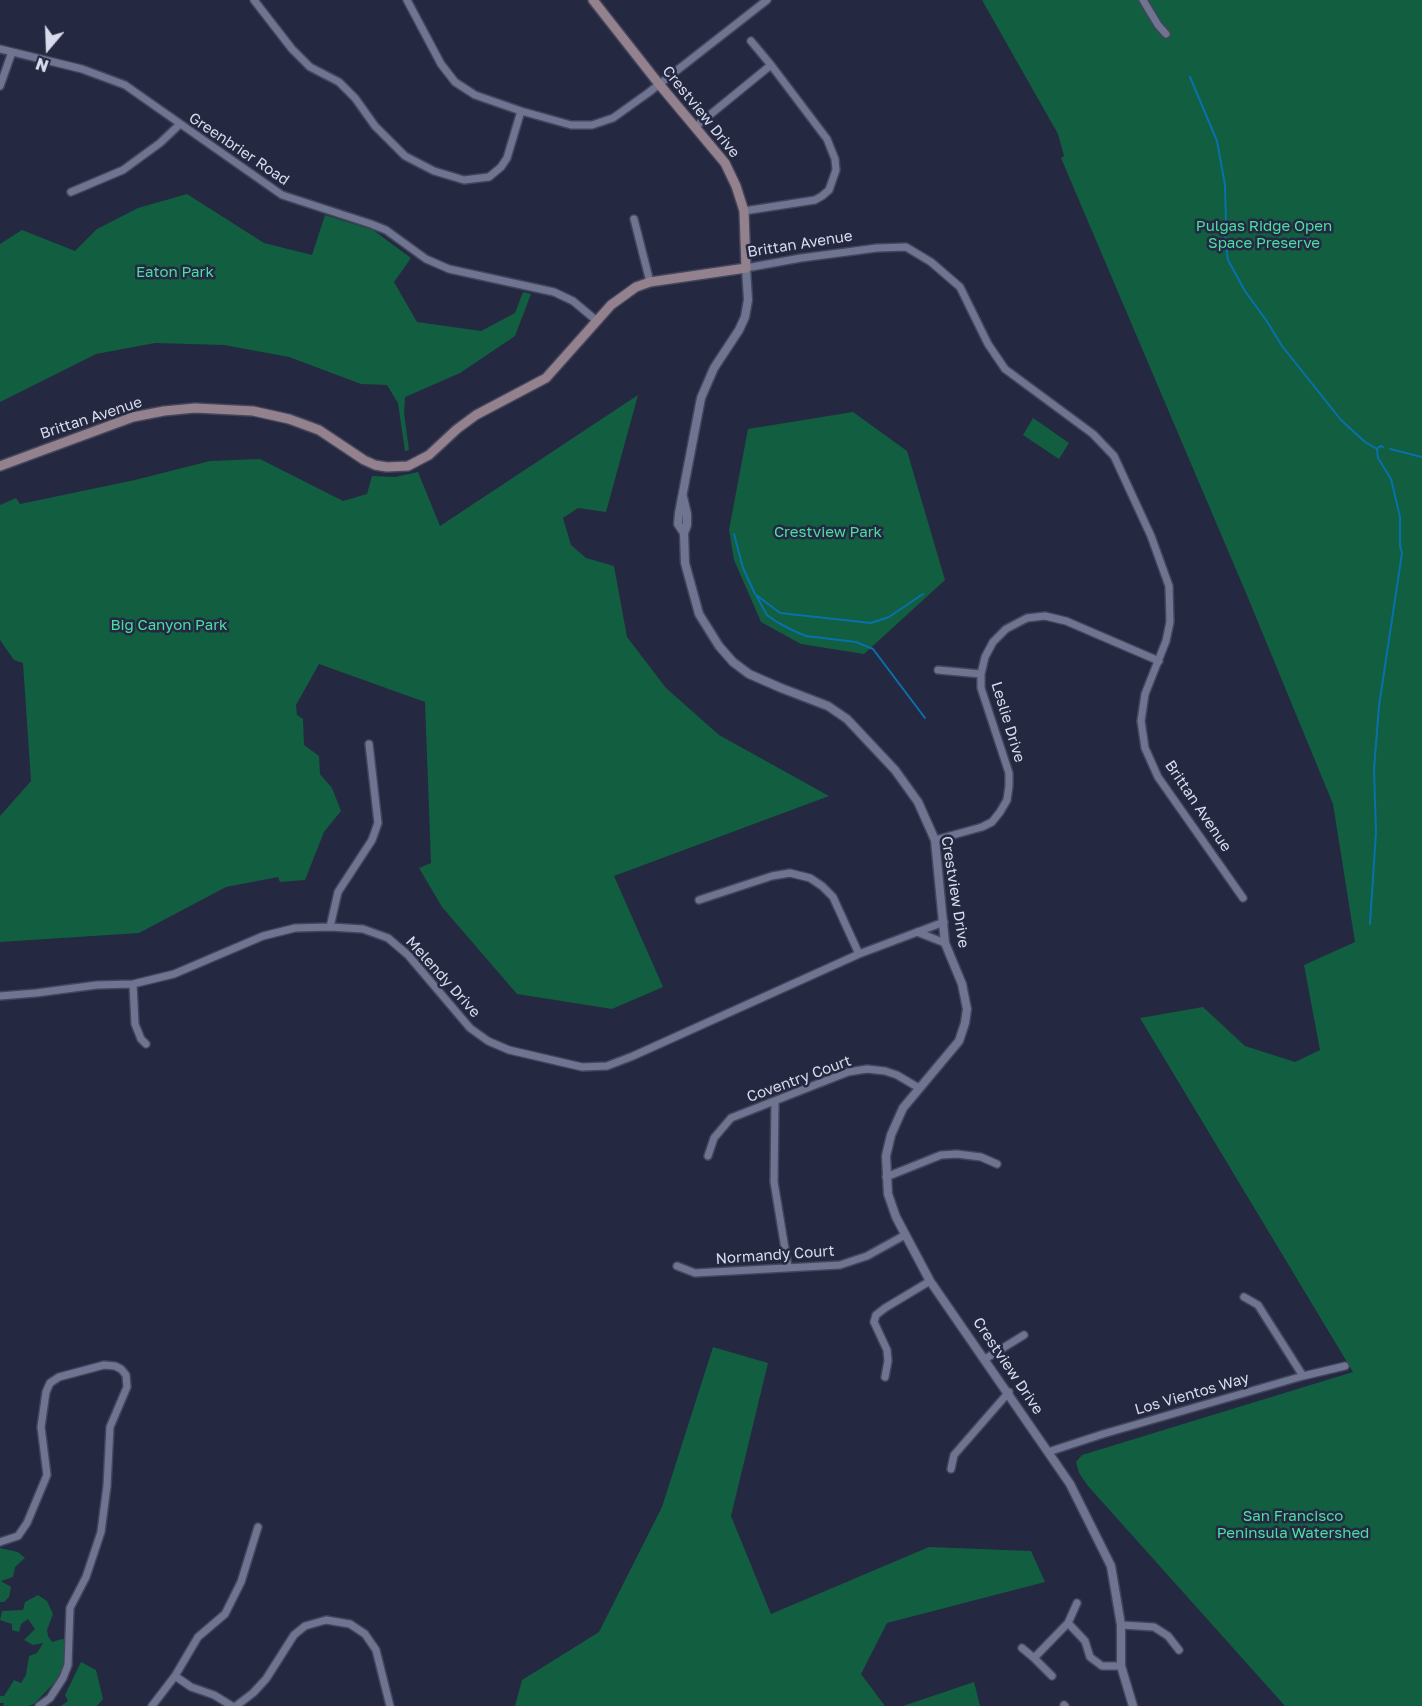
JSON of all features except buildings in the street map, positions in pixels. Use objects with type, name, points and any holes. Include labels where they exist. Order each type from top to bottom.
[{"type":"main road","name":"Crestview Drive","points":[[593,0],[725,163],[744,211],[746,268]]},
{"type":"main road","name":"Brittan Avenue","points":[[0,466],[133,417],[195,408],[253,411],[288,418],[319,430],[375,465],[408,466],[429,455],[476,415],[546,378],[611,305],[636,286],[746,268]]},
{"type":"street","points":[[254,0],[291,49],[310,67],[339,82],[356,98],[375,126],[405,156],[434,171],[464,180],[489,177],[501,167],[507,158],[521,111]]},
{"type":"street","points":[[407,0],[441,64],[455,82],[475,95],[571,125],[592,124],[613,118],[767,0]]},
{"type":"street","points":[[1143,0],[1166,34]]},
{"type":"street","points":[[744,211],[815,200],[829,190],[834,180],[835,159],[827,139],[751,41]]},
{"type":"street","name":"Greenbrier Road","points":[[0,49],[82,69],[114,80],[282,195],[386,230],[426,259],[449,269],[554,292],[573,301],[597,321]]},
{"type":"street","points":[[0,86],[12,52]]},
{"type":"street","points":[[695,127],[771,65]]},
{"type":"street","points":[[71,192],[123,170],[160,143],[179,125]]},
{"type":"street","points":[[634,219],[650,282]]},
{"type":"street","name":"Brittan Avenue","points":[[746,268],[877,248],[906,247],[931,262],[960,287],[988,344],[1005,369],[1093,434],[1114,456],[1150,536],[1169,586],[1170,622],[1159,661],[1145,694],[1141,722],[1145,748],[1158,777],[1243,898]]},
{"type":"street","name":"Crestview Drive","points":[[746,268],[748,300],[745,317],[714,368],[701,398],[679,513],[678,524],[684,533],[685,563],[699,614],[719,646],[733,662],[749,674],[828,706],[847,719],[895,770],[918,802],[934,840],[945,943],[962,984],[967,1009],[959,1041],[903,1108],[891,1135],[886,1156],[888,1194],[905,1235],[930,1281],[1009,1392],[1070,1484],[1111,1566],[1121,1625],[1121,1666],[1133,1706]]},
{"type":"street","name":"Leslie Drive","points":[[934,840],[982,827],[992,822],[1007,800],[1010,786],[1009,773],[981,688],[985,657],[993,642],[1006,629],[1027,618],[1045,616],[1066,621],[1159,661]]},
{"type":"street","points":[[938,670],[981,674]]},
{"type":"street","points":[[330,927],[338,892],[372,840],[378,823],[369,744]]},
{"type":"street","points":[[699,900],[772,876],[790,873],[810,878],[832,897],[859,954]]},
{"type":"street","name":"Melendy Drive","points":[[0,996],[97,985],[133,984],[174,974],[263,936],[295,928],[363,929],[388,938],[408,955],[470,1028],[488,1041],[509,1050],[582,1067],[607,1065],[633,1056],[859,954],[944,922]]},
{"type":"street","points":[[917,932],[945,943]]},
{"type":"street","points":[[133,984],[135,1024],[141,1039],[146,1044]]},
{"type":"street","name":"Coventry Court","points":[[708,1156],[714,1138],[731,1118],[848,1072],[885,1071],[919,1088]]},
{"type":"street","points":[[775,1101],[774,1182],[788,1267]]},
{"type":"street","points":[[886,1177],[940,1155],[957,1154],[981,1157],[997,1164]]},
{"type":"street","name":"Normandy Court","points":[[676,1266],[695,1273],[840,1265],[867,1256],[905,1235]]},
{"type":"street","points":[[885,1377],[888,1361],[887,1350],[873,1322],[876,1315],[930,1281]]},
{"type":"street","points":[[1244,1297],[1258,1305],[1303,1376]]},
{"type":"street","points":[[985,1359],[1024,1335]]},
{"type":"street","points":[[0,1542],[18,1536],[27,1523],[47,1475],[41,1427],[46,1392],[50,1383],[59,1377],[104,1365],[121,1369],[126,1375],[127,1387],[110,1427],[108,1486],[102,1532],[86,1577],[70,1608],[68,1665],[50,1698],[39,1706]]},
{"type":"street","name":"Los Vientos Way","points":[[1048,1452],[1303,1376],[1345,1366]]},
{"type":"street","points":[[951,1468],[954,1455],[1009,1392]]},
{"type":"street","points":[[152,1706],[175,1676],[198,1637],[225,1614],[241,1582],[258,1527]]},
{"type":"street","points":[[1034,1658],[1068,1623],[1077,1603]]},
{"type":"street","points":[[175,1676],[191,1687],[214,1695],[234,1706],[253,1693],[266,1679],[294,1635],[305,1626],[326,1620],[350,1624],[365,1635],[376,1650],[390,1706]]},
{"type":"street","points":[[1068,1623],[1085,1641],[1090,1657],[1102,1666],[1121,1666]]},
{"type":"street","points":[[1121,1625],[1154,1627],[1168,1636],[1179,1650]]},
{"type":"street","points":[[1022,1648],[1052,1676]]},
{"type":"green space","name":"Pulgas Ridge Open Space Preserve","points":[[982,0],[1422,0],[1422,1706],[1285,1706],[1088,1486],[1079,1473],[1076,1462],[1082,1455],[1353,1372],[1140,1018],[1203,1007],[1245,1046],[1295,1062],[1320,1050],[1304,965],[1355,942],[1333,804],[1061,158],[1064,156],[1058,134]]},
{"type":"green space","name":"Eaton Park","points":[[187,194],[264,243],[312,255],[325,215],[373,230],[411,258],[394,282],[417,322],[481,331],[515,313],[523,292],[531,294],[515,336],[460,373],[405,397],[404,413],[409,450],[405,451],[398,403],[387,385],[361,384],[289,357],[224,345],[155,343],[96,354],[0,402],[0,244],[22,230],[75,251],[97,229],[138,208]]},
{"type":"green space","name":"Big Canyon Park","points":[[638,395],[606,512],[578,508],[563,518],[571,545],[586,558],[614,566],[627,637],[666,688],[719,735],[829,796],[614,876],[663,987],[612,1009],[517,994],[442,907],[419,868],[431,863],[425,702],[319,664],[296,705],[297,715],[303,719],[304,745],[319,756],[320,774],[332,788],[341,811],[324,832],[305,880],[280,882],[278,877],[226,887],[139,933],[0,942],[0,816],[31,781],[23,663],[14,660],[0,640],[0,505],[16,498],[20,504],[135,480],[210,461],[260,459],[343,501],[367,494],[372,476],[395,477],[418,472],[440,526]]},
{"type":"green space","name":"Crestview Park","points":[[853,412],[907,451],[945,580],[864,654],[801,644],[761,622],[734,560],[729,530],[748,429]]},
{"type":"green space","points":[[1033,418],[1069,443],[1059,459],[1023,435]]},
{"type":"green space","points":[[713,1347],[768,1363],[731,1516],[771,1614],[929,1547],[1031,1551],[1045,1582],[887,1623],[861,1674],[885,1706],[515,1706],[522,1680],[599,1632],[662,1507]]},
{"type":"green space","points":[[0,1548],[18,1552],[25,1558],[15,1567],[13,1577],[1,1581],[11,1587],[9,1597],[4,1602],[0,1602]]},
{"type":"green space","points":[[38,1595],[47,1601],[53,1614],[47,1630],[48,1636],[52,1642],[66,1640],[65,1664],[57,1680],[34,1704],[3,1706],[4,1703],[0,1703],[0,1696],[4,1696],[14,1680],[21,1683],[26,1675],[29,1656],[37,1653],[43,1643],[33,1645],[24,1640],[35,1629],[28,1619],[21,1624],[19,1632],[12,1630],[12,1624],[0,1620],[2,1611],[23,1610],[25,1602]]},
{"type":"green space","points":[[81,1662],[96,1670],[103,1699],[97,1706],[61,1706],[68,1701],[65,1695]]},
{"type":"green space","points":[[974,1682],[980,1706],[903,1706]]},
{"type":"waterway","points":[[1190,77],[1217,141],[1225,185],[1225,239],[1228,260],[1245,291],[1282,346],[1341,420],[1365,442],[1377,449],[1380,446],[1383,447]]},
{"type":"waterway","points":[[1370,924],[1376,832],[1374,769],[1379,706],[1402,553],[1400,517],[1391,479],[1378,458],[1377,449]]},
{"type":"waterway","points":[[1390,449],[1422,457]]},
{"type":"waterway","points":[[734,534],[743,568],[755,594],[780,613],[871,623],[889,617],[923,594]]},
{"type":"waterway","points":[[757,597],[767,615],[792,630],[806,636],[856,642],[873,649],[925,718]]},
{"type":"park label","name":"San Francisco Peninsula Watershed","points":[[1293,1524]]}]
